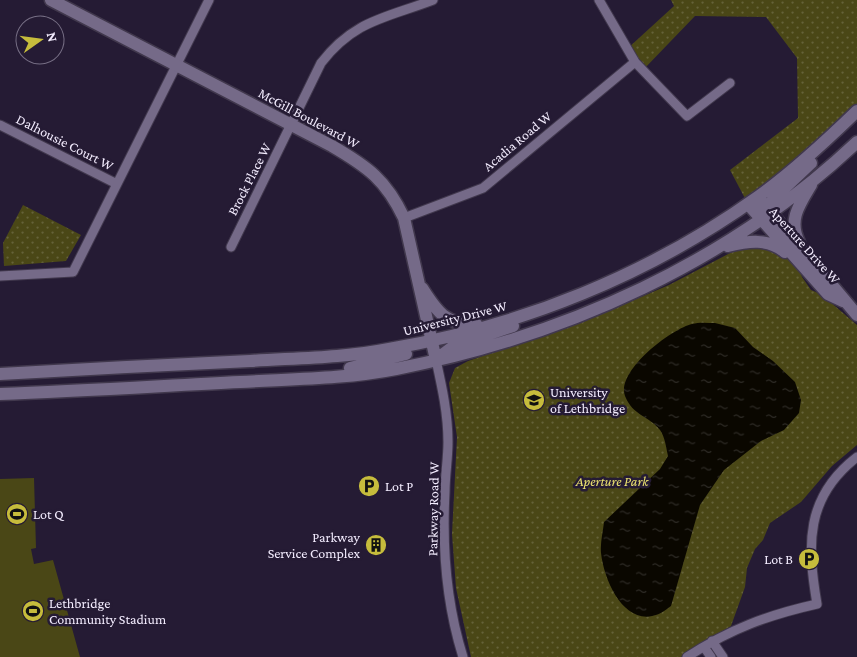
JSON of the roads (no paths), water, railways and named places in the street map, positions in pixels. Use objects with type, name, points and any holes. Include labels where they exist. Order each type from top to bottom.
[{"type":"main road","name":"McGill Boulevard W","points":[[51,0],[292,125],[363,164],[382,181],[394,198],[404,218],[436,360]]},
{"type":"main road","name":"University Drive W","points":[[0,374],[346,355],[431,341],[493,324],[564,301],[664,257],[753,200],[815,150],[857,111]]},
{"type":"main road","points":[[766,214],[774,198],[819,156],[857,111]]},
{"type":"main road","points":[[0,394],[330,376],[394,370],[496,345],[588,312],[680,270],[718,248],[766,214],[814,179],[857,142]]},
{"type":"main road","points":[[802,258],[793,224],[799,205],[814,179]]},
{"type":"main road","name":"Aperture Drive W","points":[[753,200],[802,258],[836,288],[843,301],[857,316]]},
{"type":"main road","points":[[718,248],[758,241],[802,258]]},
{"type":"main road","points":[[416,278],[433,305],[449,320],[466,325],[493,324]]},
{"type":"main road","points":[[436,360],[454,346],[506,329],[564,301]]},
{"type":"main road","points":[[330,376],[352,367],[405,355],[427,347],[431,341]]},
{"type":"street","name":"Dalhousie Court W","points":[[0,276],[73,272],[209,0]]},
{"type":"street","name":"Brock Place W","points":[[231,247],[321,62],[333,47],[361,26],[433,0]]},
{"type":"street","points":[[599,0],[634,62],[687,116],[730,83]]},
{"type":"street","name":"Acadia Road W","points":[[404,218],[483,188],[634,62]]},
{"type":"street","name":"Dalhousie Court W","points":[[0,125],[117,184]]},
{"type":"street","name":"Parkway Road W","points":[[436,360],[443,392],[448,435],[444,525],[448,592],[463,657]]},
{"type":"street","points":[[687,657],[712,641],[750,622],[818,604],[811,565],[812,534],[815,518],[824,493],[830,484],[857,457]]},
{"type":"street","points":[[712,641],[723,657]]},
{"type":"street","points":[[704,647],[711,657]]},
{"type":"water","points":[[715,323],[735,328],[753,347],[773,361],[795,382],[801,400],[799,413],[784,430],[761,441],[724,470],[700,505],[671,606],[657,615],[644,617],[633,613],[623,605],[615,594],[608,581],[604,567],[601,541],[604,522],[660,469],[668,456],[660,430],[651,421],[632,408],[625,396],[624,386],[637,364],[659,342],[692,324]]},
{"type":"place","name":"University of Lethbridge","points":[[534,400]]},
{"type":"place","name":"Lot P","points":[[369,486]]},
{"type":"place","name":"Lot Q","points":[[17,514]]},
{"type":"place","name":"Parkway Service Complex","points":[[376,545]]},
{"type":"place","name":"Lot B","points":[[809,559]]},
{"type":"place","name":"Lethbridge Community Stadium","points":[[33,611]]},
{"type":"park label","name":"Aperture Park","points":[[612,481]]}]
